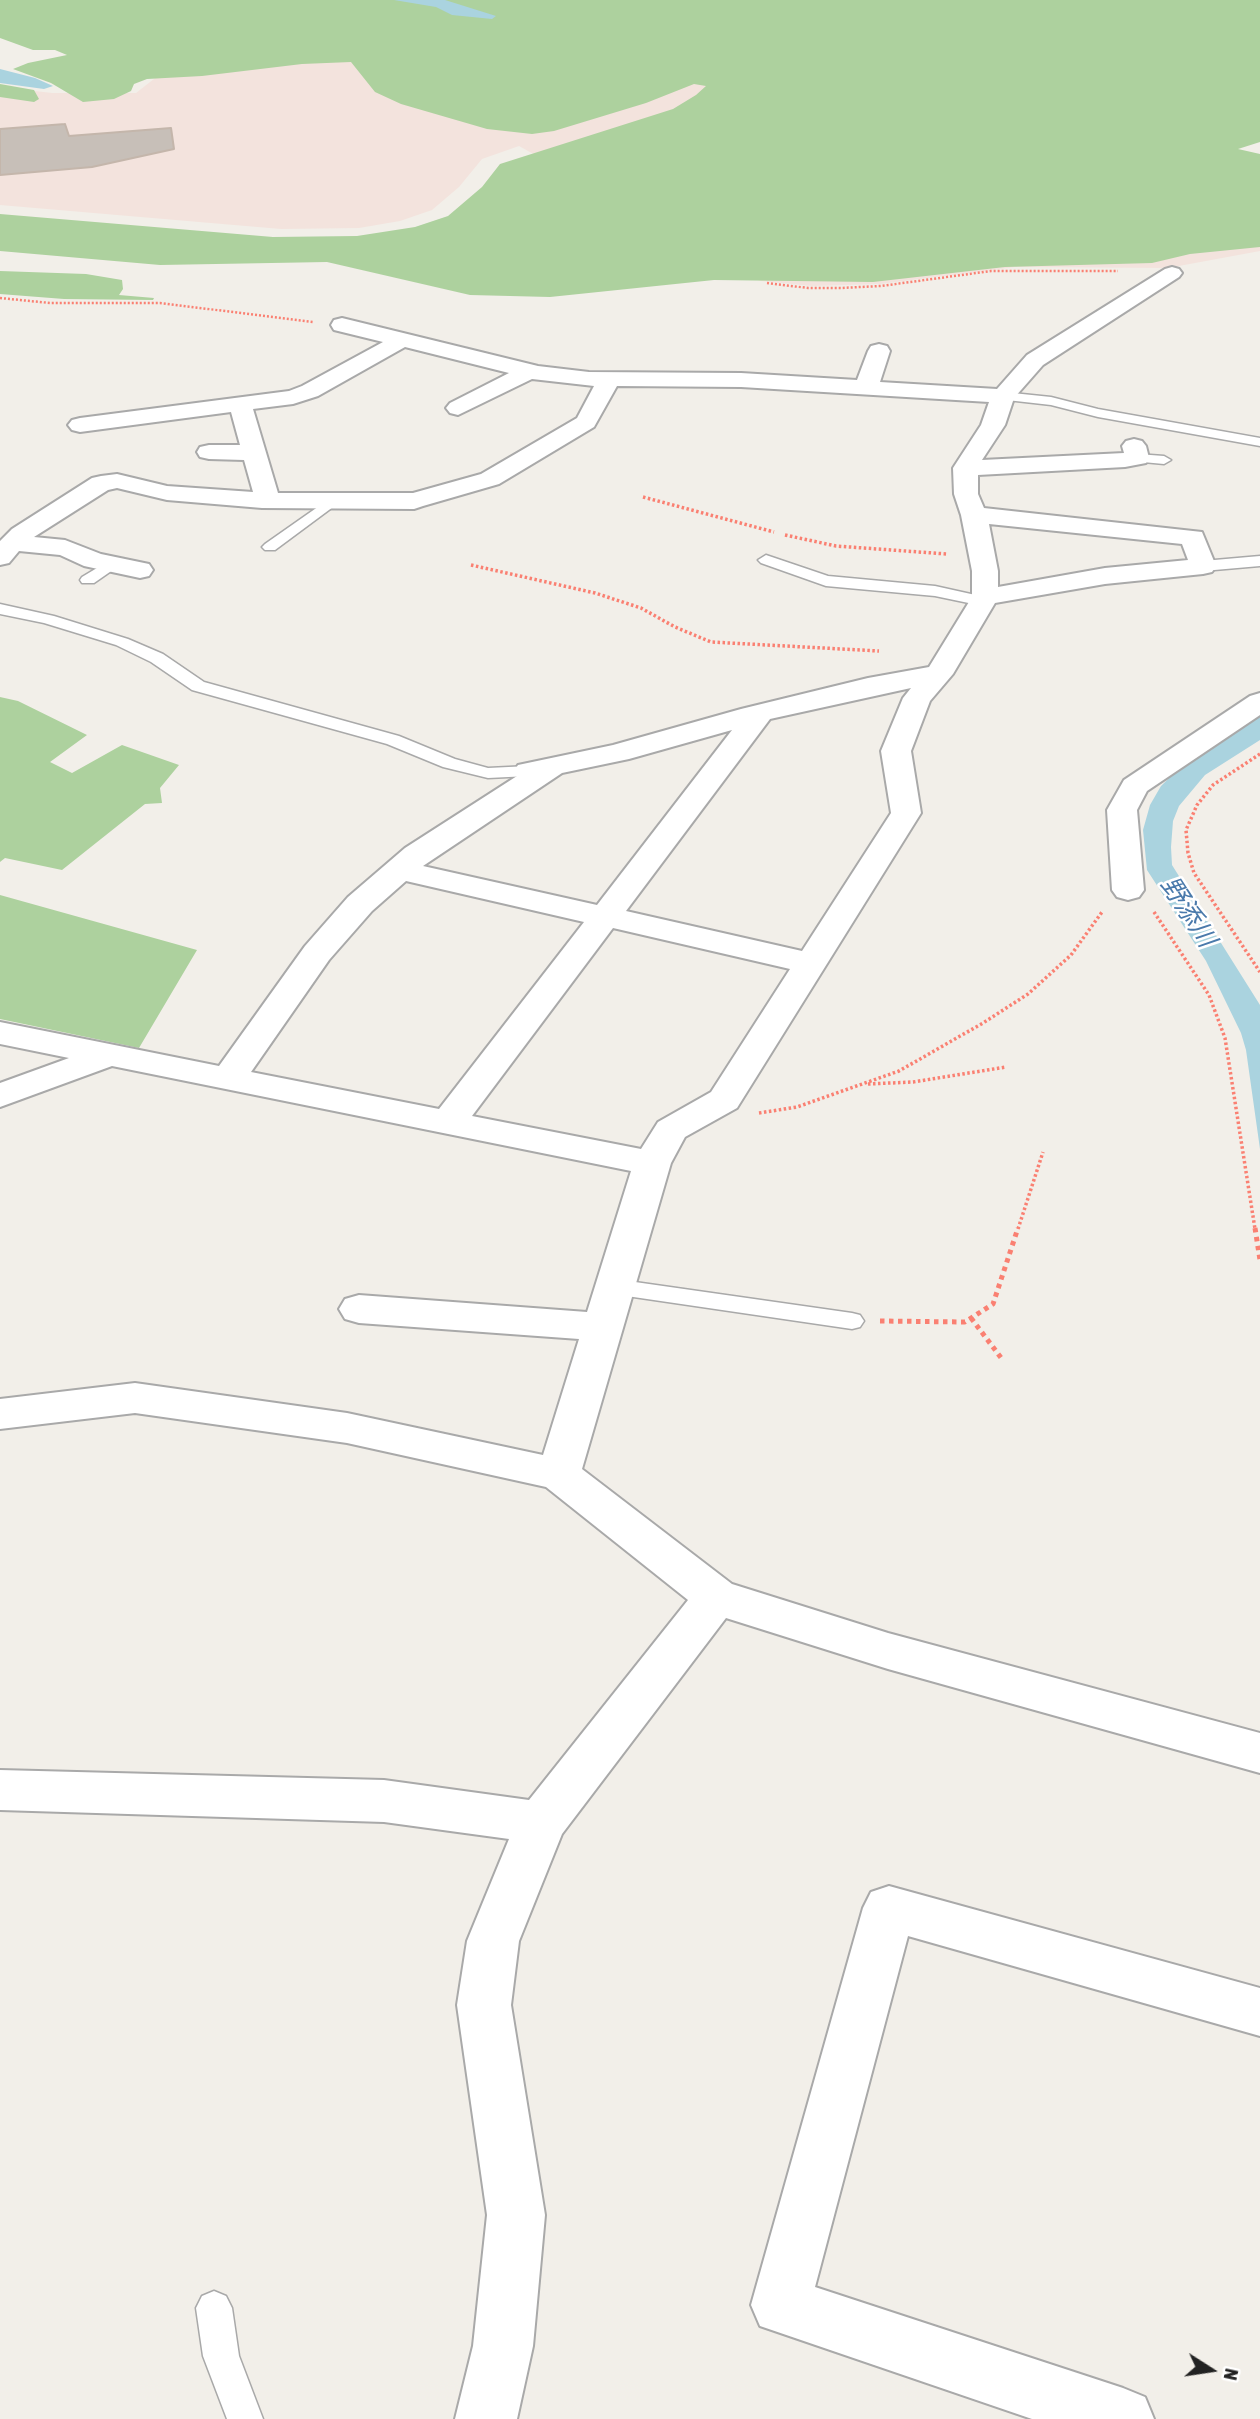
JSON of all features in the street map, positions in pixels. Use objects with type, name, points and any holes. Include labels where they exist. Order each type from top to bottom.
[{"type":"street","points":[[559,1474],[652,1163],[671,1130],[724,1100],[906,813],[896,751],[917,698],[939,674],[984,599],[982,556],[974,515],[966,494],[965,468],[993,425],[1003,396],[1035,360],[1172,273]]},
{"type":"street","points":[[342,325],[530,371],[609,379],[741,380],[1003,396]]},
{"type":"street","points":[[80,425],[293,397],[310,391],[404,339]]},
{"type":"street","points":[[866,388],[879,351]]},
{"type":"street","points":[[458,408],[530,371]]},
{"type":"street","points":[[7,550],[21,534],[101,483],[117,481],[167,494],[268,500],[414,501],[490,480],[586,422],[609,379]]},
{"type":"street","points":[[240,404],[268,500]]},
{"type":"street","points":[[209,452],[255,453]]},
{"type":"street","points":[[965,468],[1135,452]]},
{"type":"street","points":[[974,515],[1193,537],[1203,566],[1105,576],[984,599]]},
{"type":"street","points":[[7,550],[65,548],[93,560],[140,570]]},
{"type":"street","points":[[228,1079],[317,953],[360,904],[415,855],[540,769],[618,753],[759,713],[868,687],[939,674]]},
{"type":"street","points":[[1128,890],[1122,810],[1135,786],[1260,702]]},
{"type":"street","points":[[448,1123],[759,713]]},
{"type":"street","points":[[400,870],[810,963]]},
{"type":"street","points":[[0,1033],[652,1163]]},
{"type":"street","points":[[0,1096],[109,1055]]},
{"type":"street","points":[[359,1309],[602,1326]]},
{"type":"street","points":[[0,1414],[135,1398],[347,1428],[559,1474],[716,1597],[888,1651],[1260,1753]]},
{"type":"street","points":[[486,2419],[503,2346],[516,2215],[484,2005],[493,1941],[541,1823],[716,1597]]},
{"type":"street","points":[[0,1790],[384,1801],[541,1823]]},
{"type":"street","points":[[1123,2419],[781,2305],[889,1908],[1260,2012]]},
{"type":"lane","points":[[1003,396],[1052,401],[1098,413],[1260,442]]},
{"type":"lane","points":[[1135,452],[1164,460]]},
{"type":"lane","points":[[270,547],[332,500]]},
{"type":"lane","points":[[766,560],[826,581],[935,591],[984,599]]},
{"type":"lane","points":[[1203,566],[1260,561]]},
{"type":"lane","points":[[88,580],[112,564]]},
{"type":"lane","points":[[0,609],[48,619],[122,642],[157,658],[198,686],[393,740],[449,763],[488,772],[540,769]]},
{"type":"lane","points":[[614,1287],[852,1321]]},
{"type":"lane","points":[[214,2308],[221,2356],[245,2419]]},
{"type":"path","points":[[767,283],[808,288],[841,288],[881,286],[1003,271],[1172,273]]},
{"type":"path","points":[[0,298],[50,303],[160,303],[342,325]]},
{"type":"path","points":[[643,497],[816,543],[982,556]]},
{"type":"path","points":[[471,565],[618,600],[641,608],[675,627],[711,642],[880,651]]},
{"type":"path","points":[[1260,754],[1213,785],[1197,805],[1186,830],[1188,853],[1194,873],[1260,972]]},
{"type":"path","points":[[708,1109],[755,1113],[797,1107],[899,1071],[1028,994],[1071,955],[1109,903],[1128,890],[1150,906],[1209,995],[1225,1038],[1260,1260]]},
{"type":"path","points":[[860,1085],[913,1082],[1006,1067]]},
{"type":"path","points":[[852,1321],[965,1322],[993,1304],[1043,1152]]},
{"type":"path","points":[[971,1318],[1002,1359]]},
{"type":"shaded area","points":[[0,0],[1083,83],[1260,161],[1260,251],[1168,268],[1015,267],[880,284],[812,286],[761,281],[664,254],[537,156],[519,146],[482,159],[459,187],[432,210],[400,221],[359,228],[281,229],[0,205],[0,87],[52,93],[136,93],[191,50]]},
{"type":"green space","points":[[0,0],[1260,0],[1260,142],[1238,149],[1260,154],[1260,247],[1190,254],[1152,263],[1005,267],[873,282],[714,280],[550,297],[470,295],[327,262],[160,265],[0,251],[0,214],[273,237],[357,236],[415,227],[448,216],[482,187],[500,164],[673,109],[706,86],[694,84],[646,103],[554,131],[532,134],[487,129],[401,104],[375,92],[351,62],[147,79],[134,84],[131,91],[114,99],[83,102],[51,83],[13,69],[67,55],[55,50],[33,50],[0,38]]},
{"type":"green space","points":[[0,84],[34,90],[39,99],[34,102],[0,97]]},
{"type":"green space","points":[[0,271],[86,274],[122,280],[123,289],[119,295],[154,298],[64,299],[0,294]]},
{"type":"green space","points":[[0,697],[18,701],[87,735],[50,762],[72,773],[122,745],[179,765],[160,788],[162,803],[145,804],[62,870],[5,858],[0,862]]},
{"type":"green space","points":[[0,895],[197,950],[139,1048],[0,1019]]},
{"type":"water","points":[[394,0],[445,0],[496,16],[492,19],[452,15],[436,7]]},
{"type":"water","points":[[0,69],[35,78],[53,86],[44,89],[0,83]]},
{"type":"water","name":"野添川","points":[[1260,716],[1260,740],[1205,775],[1179,806],[1173,821],[1171,847],[1172,865],[1260,1005],[1260,1149],[1246,1050],[1241,1033],[1206,961],[1147,870],[1143,830],[1150,805],[1161,786],[1176,771]]},
{"type":"building","points":[[65,124],[69,136],[171,128],[174,149],[92,167],[0,175],[0,129]]}]
